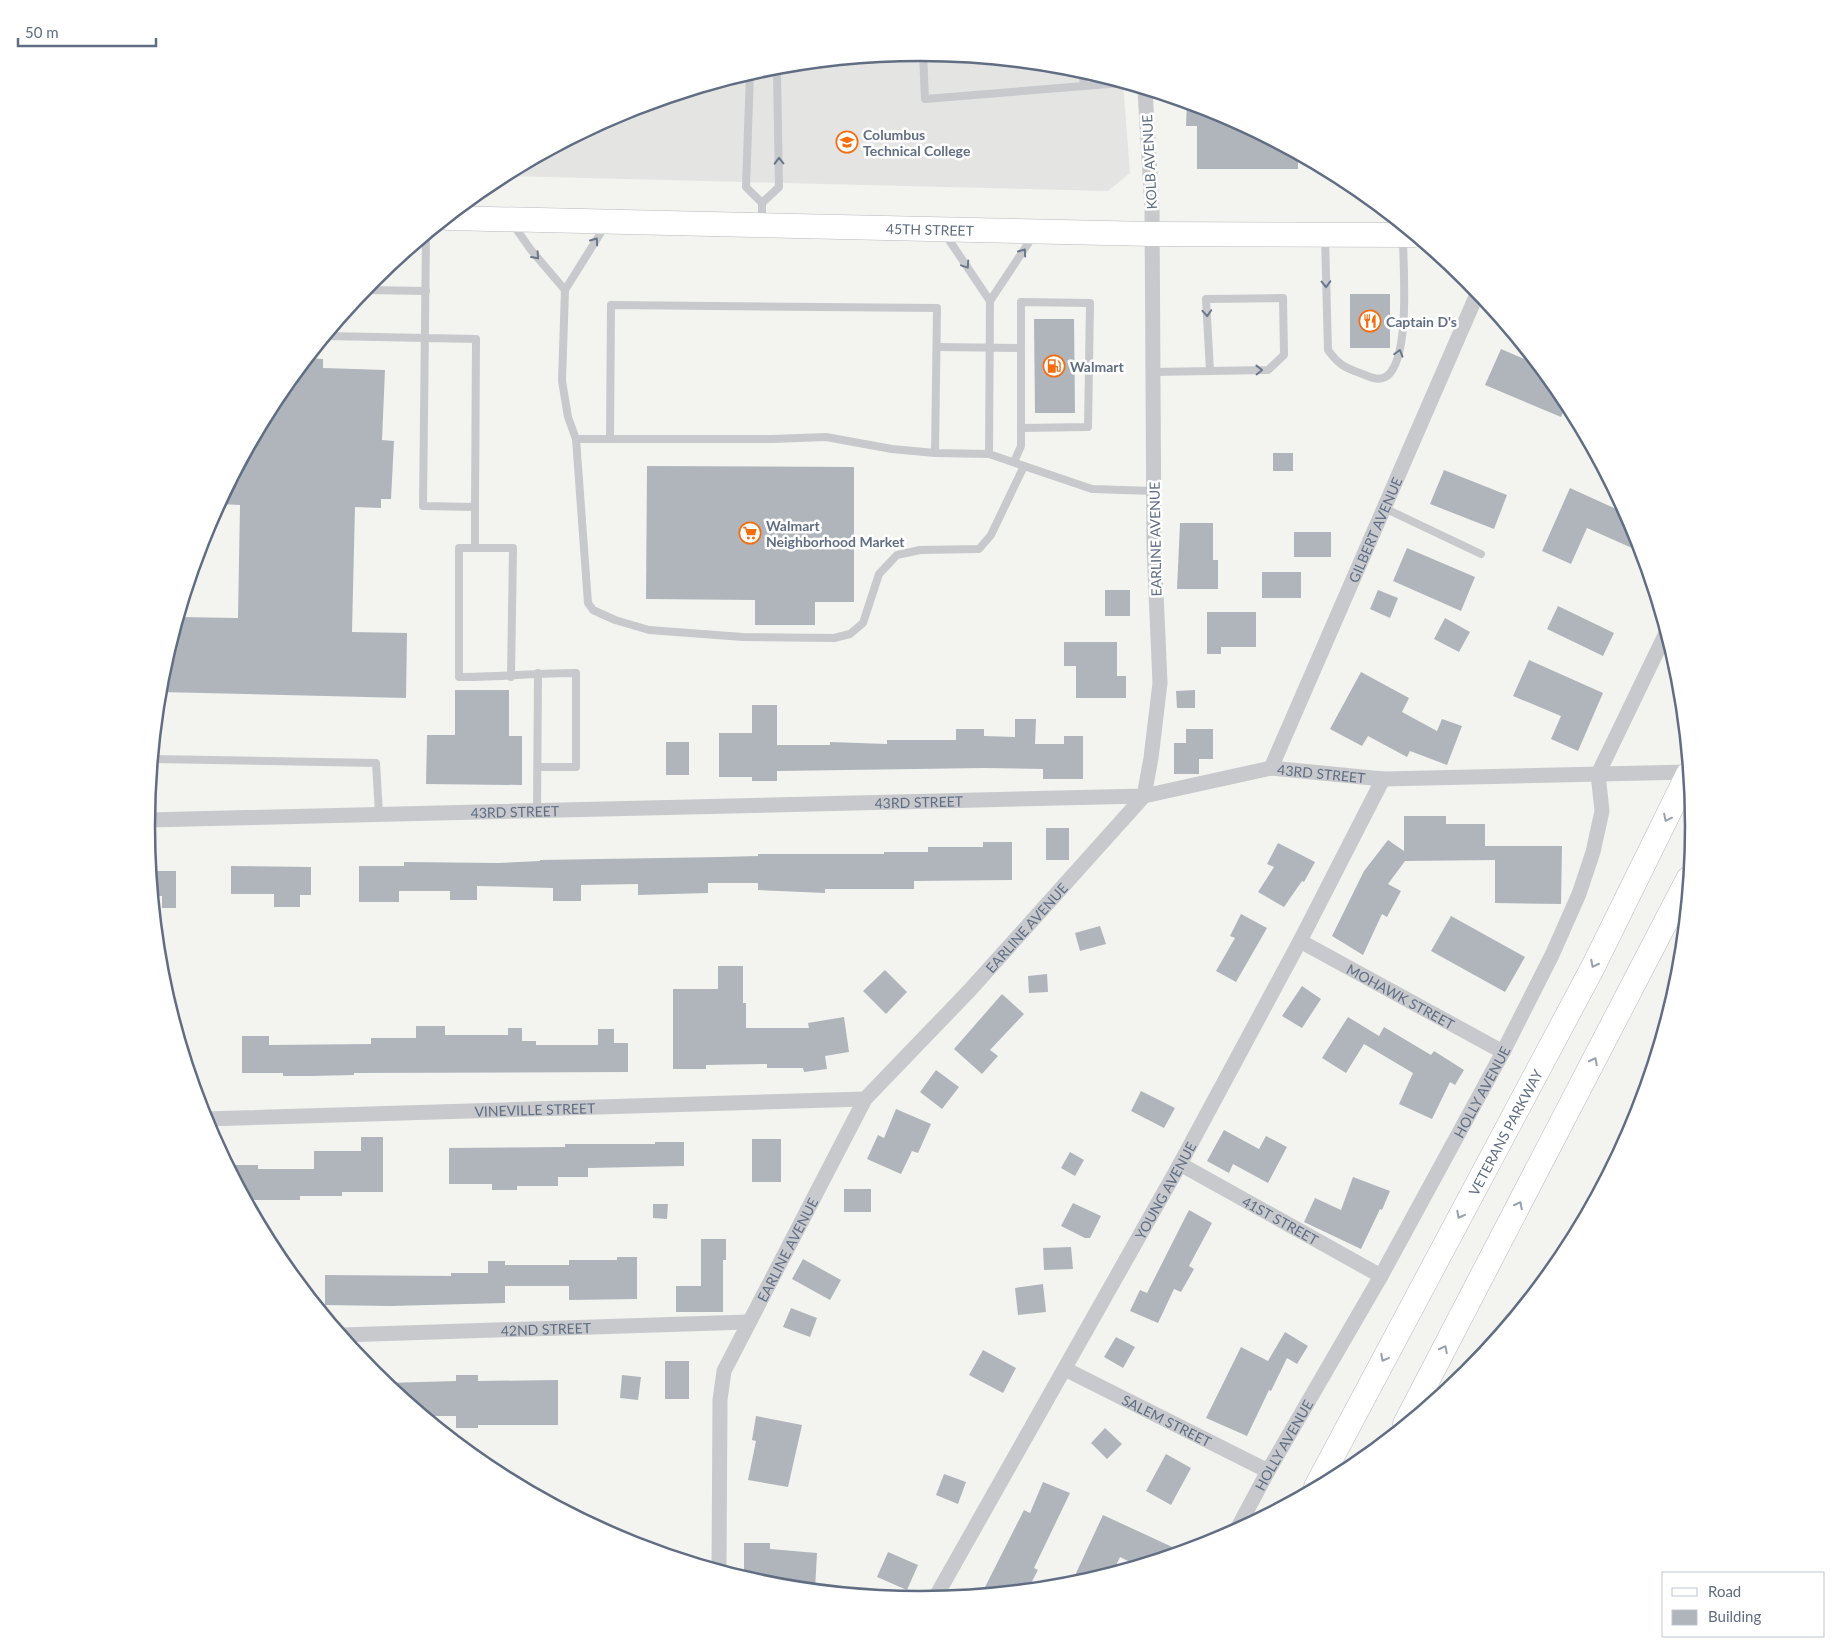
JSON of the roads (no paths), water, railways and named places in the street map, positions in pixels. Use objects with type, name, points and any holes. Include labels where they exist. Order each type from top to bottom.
[{"type":"main road","name":"45TH STREET","points":[[455,218],[608,222],[762,214],[942,230],[1152,234],[1405,235]]},
{"type":"main road","name":"VETERANS PARKWAY","points":[[1322,1476],[1592,968],[1683,783]]},
{"type":"main road","points":[[1411,1412],[1681,892]]},
{"type":"street","name":"KOLB AVENUE","points":[[1145,96],[1152,234]]},
{"type":"street","name":"EARLINE AVENUE","points":[[719,1564],[720,1400],[724,1371],[865,1099],[969,991],[1144,796],[1151,758],[1160,683],[1153,491],[1152,234]]},
{"type":"street","name":"GILBERT AVENUE","points":[[1271,768],[1475,300]]},
{"type":"street","points":[[1598,774],[1662,642]]},
{"type":"street","name":"43RD STREET","points":[[155,820],[1144,796],[1271,768],[1383,779],[1683,773]]},
{"type":"street","name":"HOLLY AVENUE","points":[[1244,1519],[1268,1471],[1381,1276],[1503,1052],[1552,955],[1579,894],[1593,852],[1602,810],[1598,774]]},
{"type":"street","name":"YOUNG AVENUE","points":[[939,1590],[1180,1164],[1300,941],[1383,779]]},
{"type":"street","name":"MOHAWK STREET","points":[[1300,941],[1503,1052]]},
{"type":"street","name":"VINEVILLE STREET","points":[[214,1122],[865,1099]]},
{"type":"street","name":"41ST STREET","points":[[1180,1164],[1381,1276]]},
{"type":"street","name":"42ND STREET","points":[[349,1335],[748,1322]]},
{"type":"street","name":"SALEM STREET","points":[[1064,1369],[1268,1471]]},
{"type":"lane","points":[[923,61],[925,99],[1106,84]]},
{"type":"lane","points":[[750,81],[746,187],[762,214],[779,187],[777,75]]},
{"type":"lane","points":[[1083,79],[1084,86]]},
{"type":"lane","points":[[509,219],[531,250],[565,290]]},
{"type":"lane","points":[[608,222],[565,290],[562,381],[568,417],[576,439],[588,603],[593,610],[615,620],[649,630],[743,638],[834,638],[850,634],[863,623],[879,574],[898,555],[920,550],[979,549],[991,535],[1024,466]]},
{"type":"lane","points":[[942,230],[990,301]]},
{"type":"lane","points":[[989,454],[990,301],[1036,232]]},
{"type":"lane","points":[[1325,235],[1328,350],[1338,365],[1376,379],[1386,377],[1395,366],[1403,338],[1408,237]]},
{"type":"lane","points":[[426,243],[423,506],[475,507]]},
{"type":"lane","points":[[374,290],[426,291]]},
{"type":"lane","points":[[1153,372],[1268,370],[1284,355],[1283,298],[1206,299],[1210,371]]},
{"type":"lane","points":[[1014,462],[1021,446],[1021,428],[1021,348],[1021,302],[1090,303],[1088,427],[1021,428]]},
{"type":"lane","points":[[610,438],[611,305],[938,308],[935,453]]},
{"type":"lane","points":[[333,336],[476,338],[475,548]]},
{"type":"lane","points":[[937,347],[1021,348]]},
{"type":"lane","points":[[576,439],[772,439],[826,437],[892,449],[935,453],[989,454],[1092,489],[1153,491]]},
{"type":"lane","points":[[1384,508],[1481,554]]},
{"type":"lane","points":[[511,677],[513,548],[459,548],[459,677],[511,677],[538,673],[576,673],[576,767],[538,767]]},
{"type":"lane","points":[[537,810],[538,673]]},
{"type":"lane","points":[[159,759],[376,763],[379,814]]},
{"type":"place","name":"Columbus Technical College","points":[[847,142]]},
{"type":"place","name":"Captain D's","points":[[1370,321]]},
{"type":"place","name":"Walmart","points":[[1054,366]]},
{"type":"place","name":"Walmart Neighborhood Market","points":[[750,533]]}]
